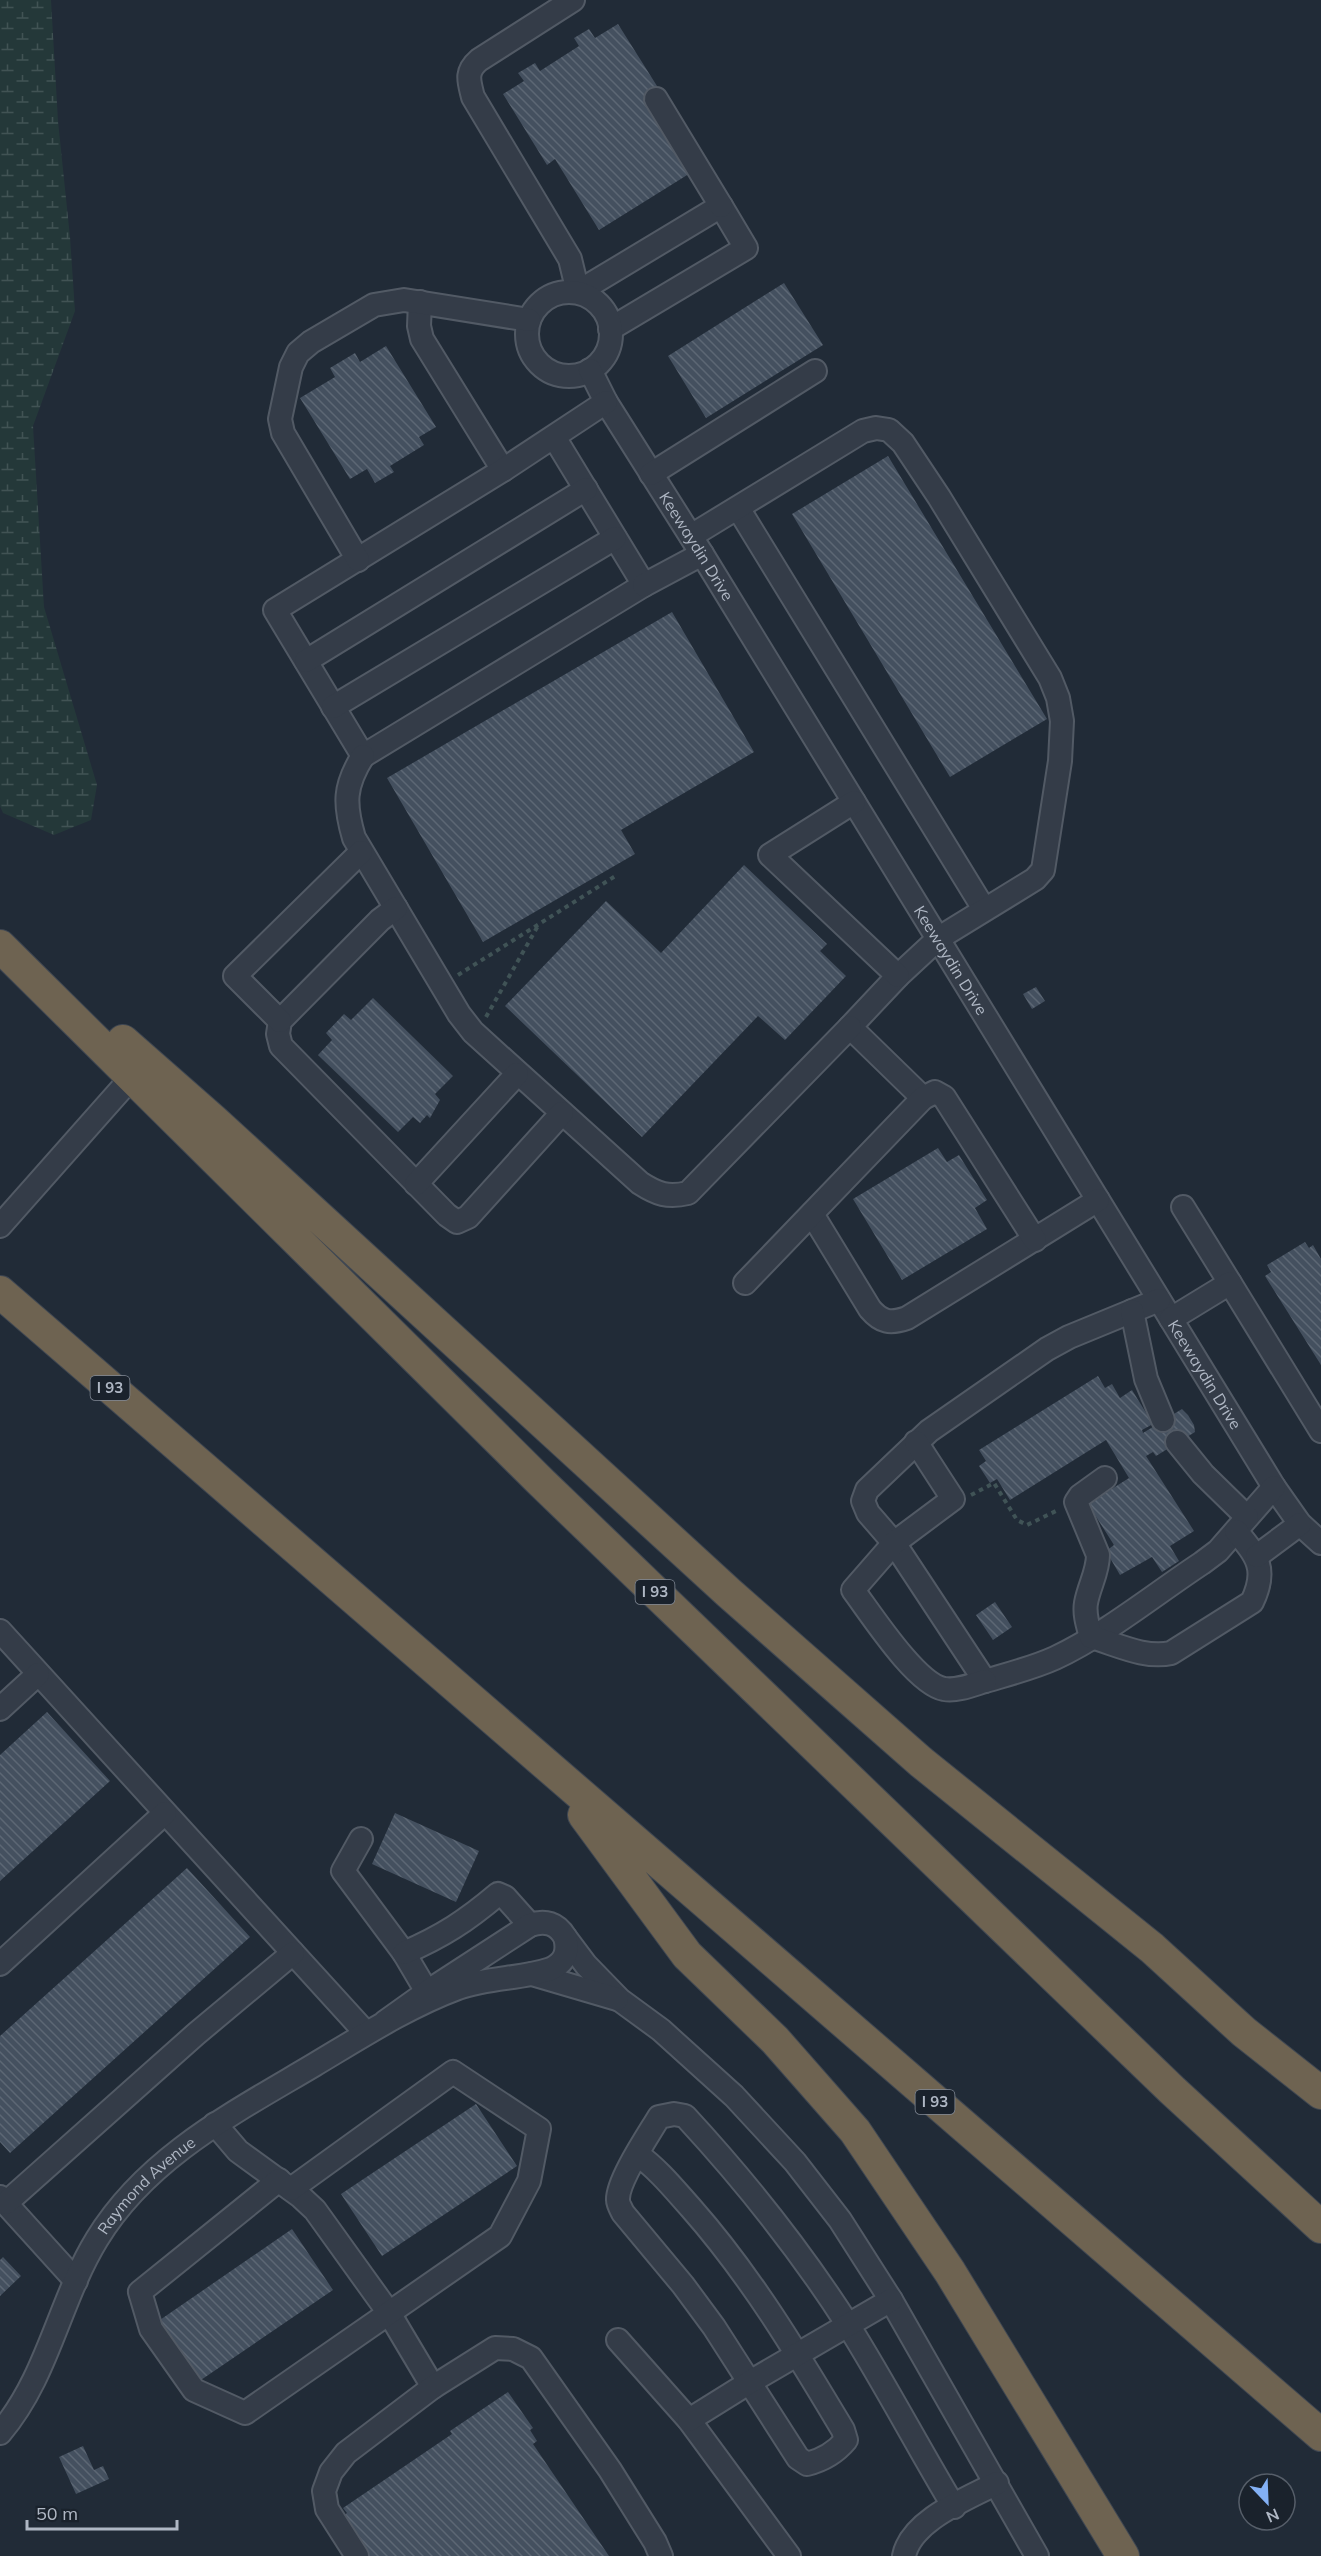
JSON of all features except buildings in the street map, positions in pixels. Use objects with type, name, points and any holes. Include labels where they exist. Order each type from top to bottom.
[{"type":"highway","points":[[0,932],[214,1121],[729,1593],[921,1762],[1152,1948],[1244,2032],[1321,2092]]},
{"type":"highway","name":"I 93","points":[[0,946],[542,1484],[1172,2090],[1321,2227]]},
{"type":"highway","name":"I 93","points":[[0,1292],[1321,2435]]},
{"type":"highway","points":[[549,1768],[687,1954],[775,2040],[855,2131],[950,2272],[1123,2556]]},
{"type":"highway","points":[[1152,1948],[1254,2016],[1321,2067]]},
{"type":"street","points":[[573,0],[479,60],[471,67],[469,80],[473,97],[570,259],[578,292]]},
{"type":"street","points":[[610,329],[746,248],[656,99]]},
{"type":"street","points":[[578,292],[601,306],[610,329],[606,352],[590,370],[565,375],[542,366],[533,356],[528,345],[529,320],[544,300],[555,294],[578,292],[721,206]]},
{"type":"street","points":[[358,560],[283,434],[280,419],[291,367],[298,353],[311,342],[374,305],[390,301],[420,302],[529,320]]},
{"type":"street","points":[[420,302],[419,326],[422,339],[503,470]]},
{"type":"street","name":"Keewaydin Drive","points":[[590,370],[606,402],[697,545],[939,938],[1274,1487],[1300,1524],[1320,1542]]},
{"type":"street","points":[[651,474],[815,371]]},
{"type":"street","points":[[363,756],[275,610],[503,470],[606,402]]},
{"type":"street","points":[[876,428],[889,430],[903,444],[939,497],[1050,678],[1058,698],[1062,721],[1060,761],[1043,870],[1035,879],[939,938],[898,976],[688,1193],[674,1197],[657,1194],[640,1183],[476,1035],[459,1014],[361,852],[348,819],[347,801],[348,784],[363,756],[644,585],[697,545],[738,507],[863,431],[876,428]]},
{"type":"street","points":[[554,437],[644,585]]},
{"type":"street","points":[[306,661],[586,489]]},
{"type":"street","points":[[738,507],[984,909]]},
{"type":"street","points":[[333,707],[615,538]]},
{"type":"street","points":[[854,802],[770,855],[898,976]]},
{"type":"street","points":[[280,1021],[236,976],[361,852]]},
{"type":"street","points":[[396,908],[380,920],[280,1021],[278,1034],[281,1046],[416,1184],[457,1222],[468,1217],[562,1113]]},
{"type":"street","points":[[850,1027],[923,1098]]},
{"type":"street","points":[[416,1184],[517,1074]]},
{"type":"street","points":[[0,1226],[132,1077]]},
{"type":"street","points":[[745,1283],[923,1098],[935,1092],[944,1097],[1035,1240]]},
{"type":"street","points":[[812,1214],[876,1317],[886,1322],[895,1322],[907,1318],[1098,1200]]},
{"type":"street","points":[[1183,1207],[1321,1431]]},
{"type":"street","points":[[1171,1319],[1230,1283]]},
{"type":"street","points":[[985,1681],[894,1543],[868,1513],[863,1501],[867,1490],[929,1431],[1047,1349],[1159,1300]]},
{"type":"street","points":[[1132,1311],[1146,1379],[1163,1420]]},
{"type":"street","points":[[916,1442],[953,1499],[894,1543],[853,1590],[913,1669],[941,1689],[954,1690],[1032,1668],[1057,1657],[1091,1637],[1202,1563],[1242,1524],[1274,1487]]},
{"type":"street","points":[[1091,1637],[1146,1653],[1161,1655],[1171,1653],[1252,1602],[1258,1590],[1257,1556],[1242,1524],[1177,1442]]},
{"type":"street","points":[[1091,1637],[1086,1616],[1086,1603],[1098,1563],[1098,1555],[1076,1502],[1080,1496],[1105,1478]]},
{"type":"street","points":[[1257,1556],[1300,1524]]},
{"type":"street","points":[[0,1631],[293,1953],[376,2028]]},
{"type":"street","points":[[0,1709],[38,1674]]},
{"type":"street","points":[[0,1964],[165,1813]]},
{"type":"street","points":[[361,1839],[343,1871],[404,1953],[427,1992]]},
{"type":"street","points":[[404,1953],[443,1936],[472,1916],[498,1893],[505,1897],[530,1926],[546,1922],[554,1925],[586,1965],[620,2000],[696,2060],[763,2126],[840,2220],[891,2300],[1037,2556]]},
{"type":"street","name":"Raymond Avenue","points":[[0,2433],[18,2410],[34,2380],[76,2281],[98,2237],[125,2203],[170,2157],[215,2124],[376,2028],[427,1992],[530,1926]]},
{"type":"street","name":"Raymond Avenue","points":[[376,2028],[460,1988],[486,1980],[551,1969],[559,1965],[566,1954],[565,1937]]},
{"type":"street","points":[[76,2281],[3,2200],[293,1953]]},
{"type":"street","points":[[532,1974],[620,2000]]},
{"type":"street","points":[[453,2072],[539,2129],[529,2181],[500,2236],[389,2313],[245,2413],[194,2390],[151,2330],[140,2292],[285,2185],[453,2072]]},
{"type":"street","points":[[637,2154],[655,2167],[745,2274],[843,2430],[846,2440],[839,2449],[817,2462],[807,2464],[798,2458],[750,2382],[683,2284],[623,2213],[618,2201],[620,2190],[637,2154],[659,2117],[674,2114],[685,2116],[730,2165],[768,2212],[848,2325],[954,2507]]},
{"type":"street","points":[[215,2124],[238,2151],[315,2210],[389,2313],[433,2387]]},
{"type":"street","points":[[689,2420],[891,2300]]},
{"type":"street","points":[[618,2340],[689,2420],[789,2556]]},
{"type":"street","points":[[357,2556],[327,2509],[324,2491],[331,2472],[346,2453],[433,2387],[495,2348],[513,2349],[531,2358],[610,2470],[661,2556]]},
{"type":"street","points":[[904,2556],[911,2539],[926,2523],[997,2483]]},
{"type":"path","points":[[442,985],[617,875]]},
{"type":"path","points":[[476,1035],[539,924]]},
{"type":"path","points":[[953,1499],[970,1496],[994,1483],[1017,1520],[1028,1526],[1076,1502]]},
{"type":"green space","points":[[0,0],[51,0],[58,121],[75,311],[33,426],[44,607],[97,785],[91,820],[54,835],[3,813],[0,806]]}]
